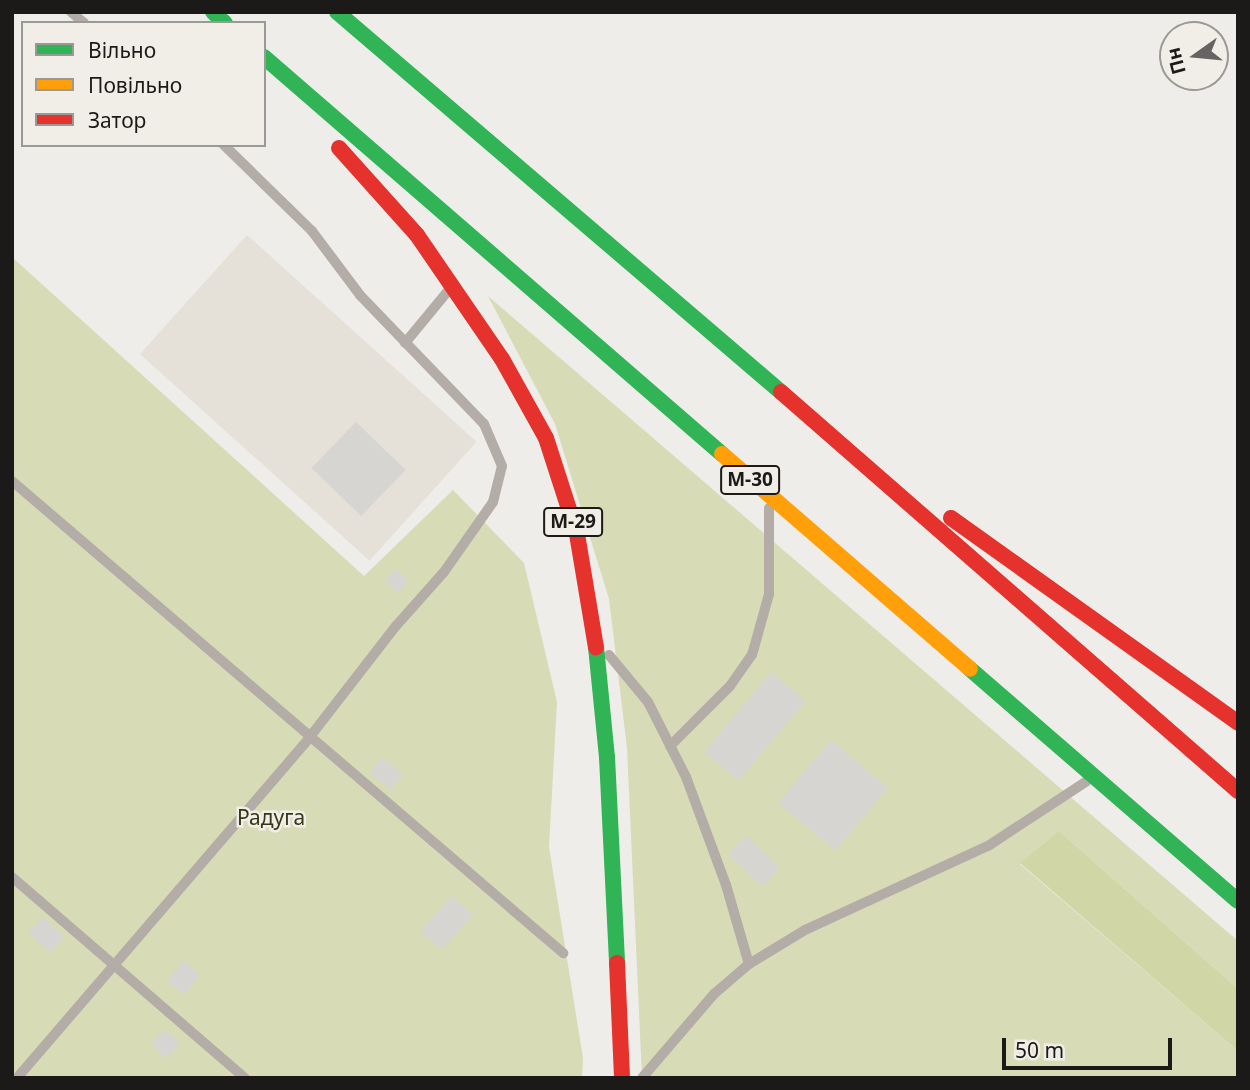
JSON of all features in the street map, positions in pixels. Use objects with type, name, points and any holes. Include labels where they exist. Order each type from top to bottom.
[{"type":"highway","points":[[337,12],[829,433],[958,551],[1238,791]]},
{"type":"highway","name":"М-30","points":[[266,59],[1092,778],[1238,901]]},
{"type":"highway","name":"М-29","points":[[266,66],[417,235],[455,285],[546,438],[577,534],[595,638],[607,757],[622,1078]]},
{"type":"highway","points":[[829,433],[1238,723]]},
{"type":"lane","points":[[17,1078],[309,738],[396,626],[444,572],[493,502],[502,466],[484,424],[360,295],[312,231],[226,147]]},
{"type":"lane","points":[[405,343],[455,285]]},
{"type":"lane","points":[[12,481],[563,953]]},
{"type":"lane","points":[[670,746],[730,686],[752,655],[769,594],[769,497]]},
{"type":"lane","points":[[595,638],[648,702],[670,746],[726,885],[749,964]]},
{"type":"lane","points":[[642,1078],[714,994],[749,964],[806,930],[988,846],[1092,778]]},
{"type":"lane","points":[[12,877],[111,966],[245,1078]]},
{"type":"shaded area","points":[[247,235],[477,442],[370,561],[140,354]]},
{"type":"green space","name":"Радуга","points":[[12,257],[364,576],[453,490],[524,563],[557,702],[549,847],[583,1058],[582,1078],[12,1078]]},
{"type":"green space","points":[[488,296],[1238,941],[1238,989],[1059,831],[1020,864],[1238,1051],[1238,1078],[642,1078],[627,748],[609,599],[555,424]]},
{"type":"green space","points":[[1059,831],[1238,989],[1238,1051],[1020,863]]},
{"type":"building","points":[[356,422],[406,470],[361,516],[312,468]]},
{"type":"building","points":[[395,569],[409,581],[398,593],[385,581]]},
{"type":"building","points":[[771,672],[805,701],[739,781],[704,752]]},
{"type":"building","points":[[831,740],[888,788],[835,850],[778,803]]},
{"type":"building","points":[[382,757],[403,774],[390,790],[369,773]]},
{"type":"building","points":[[746,835],[780,868],[762,886],[728,854]]},
{"type":"building","points":[[452,896],[473,915],[441,950],[421,931]]},
{"type":"building","points":[[43,917],[64,937],[49,952],[28,932]]},
{"type":"building","points":[[183,961],[200,975],[184,994],[167,980]]},
{"type":"building","points":[[165,1029],[180,1044],[166,1058],[151,1043]]},
{"type":"traffic: fast","points":[[213,12],[223,21]]},
{"type":"traffic: fast","points":[[337,12],[781,392]]},
{"type":"traffic: fast","points":[[266,59],[722,454]]},
{"type":"traffic: fast","points":[[596,647],[607,757],[617,963]]},
{"type":"traffic: fast","points":[[970,669],[1238,901]]},
{"type":"traffic: slow","points":[[722,454],[970,669]]},
{"type":"traffic: jam","points":[[339,148],[417,235],[502,359],[546,438],[577,534],[596,647]]},
{"type":"traffic: jam","points":[[781,392],[1238,791]]},
{"type":"traffic: jam","points":[[951,518],[1238,723]]},
{"type":"traffic: jam","points":[[617,963],[622,1078]]}]
